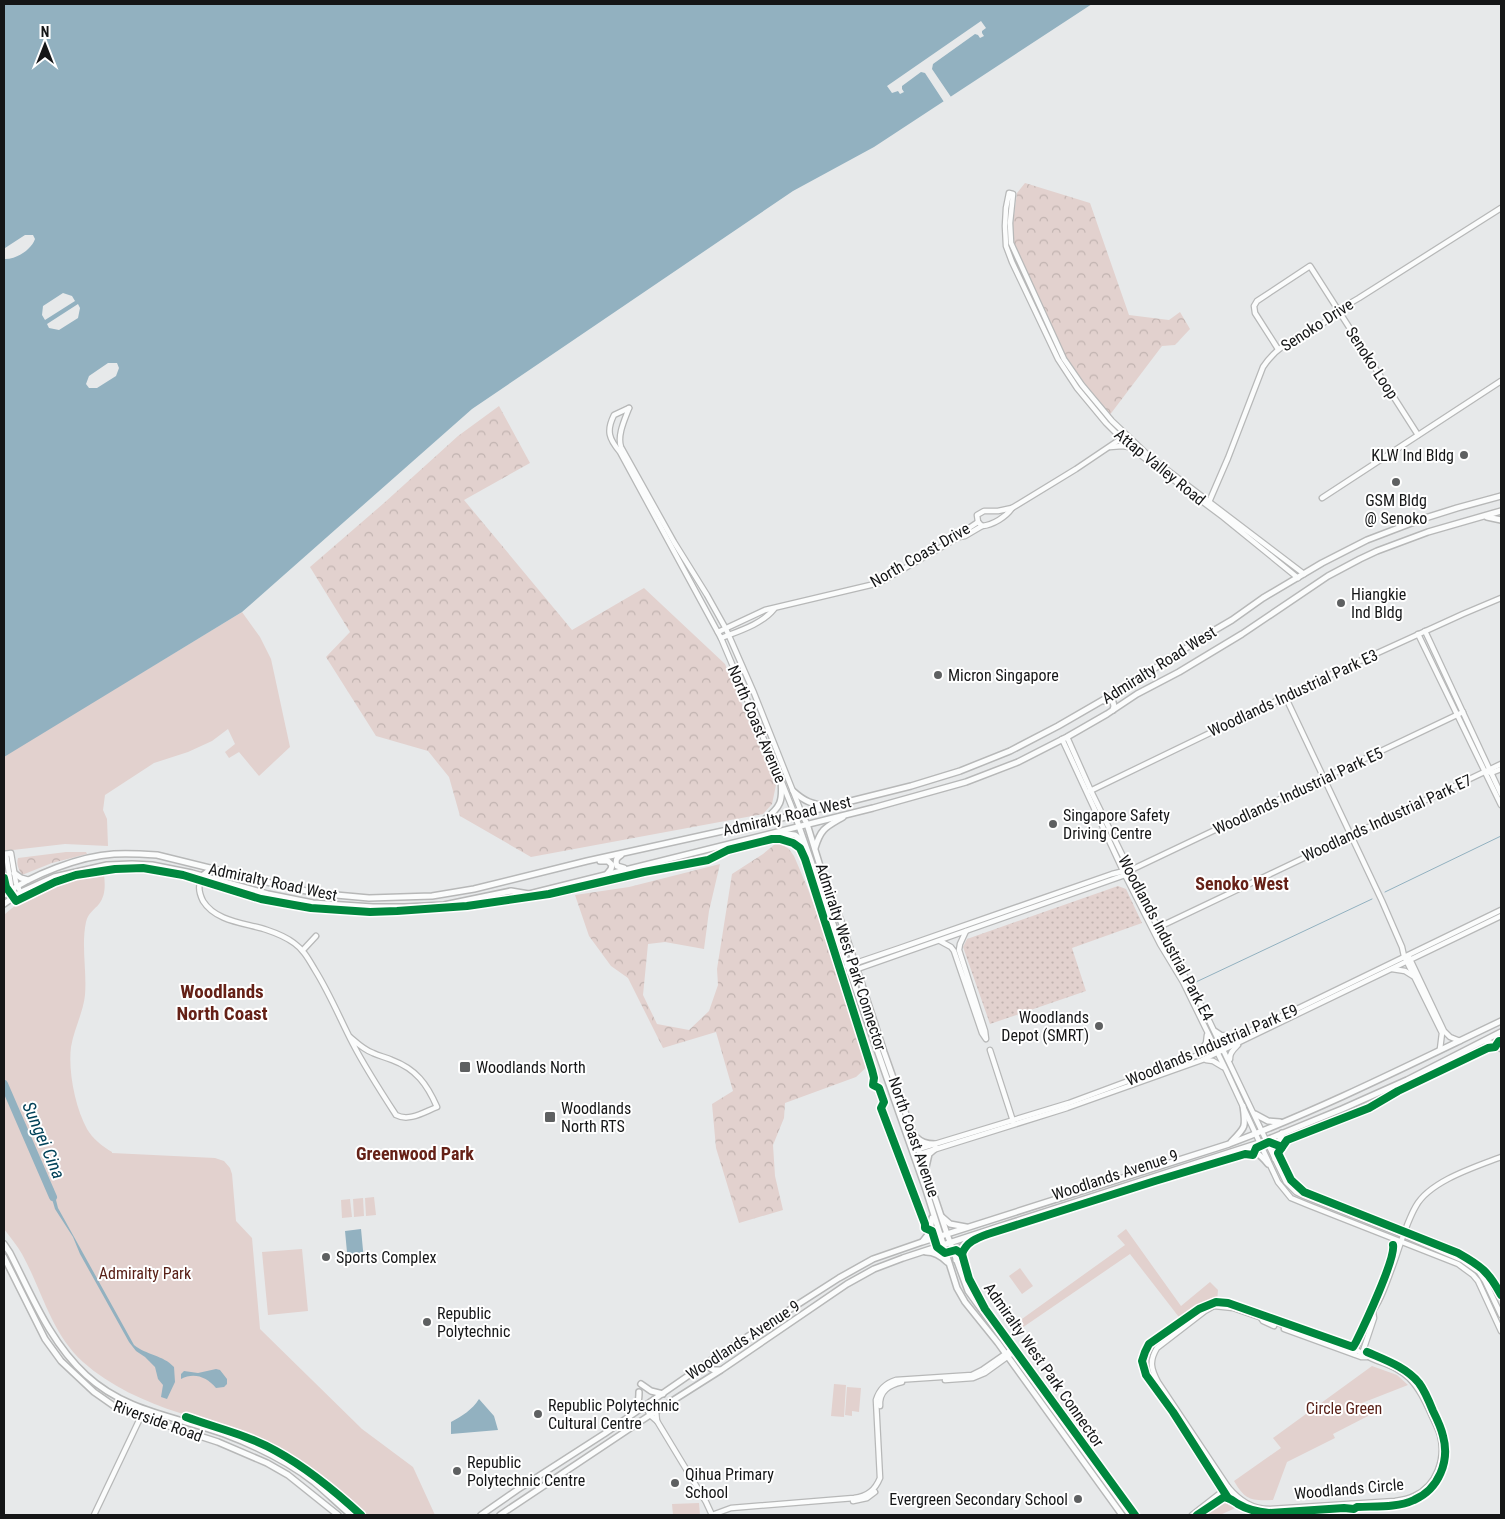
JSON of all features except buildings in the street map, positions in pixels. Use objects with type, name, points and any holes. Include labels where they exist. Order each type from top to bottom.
[{"type":"main road","name":"Admiralty Road West","points":[[4,895],[30,880],[66,865],[114,854],[157,855],[295,889],[326,894],[382,898],[432,896],[474,889],[802,814],[911,786],[960,771],[1010,751],[1103,701],[1232,620],[1263,598],[1369,538],[1440,513],[1501,496]]},
{"type":"main road","name":"Admiralty Road West","points":[[4,904],[19,894],[54,877],[107,864],[132,864],[152,865],[192,873],[292,900],[358,906],[405,907],[444,904],[511,891],[529,894],[799,827],[966,782],[1018,762],[1179,672],[1328,576],[1360,558],[1428,532],[1501,512]]},
{"type":"main road","points":[[1483,516],[1501,520]]},
{"type":"main road","points":[[1129,685],[1130,692],[1137,694]]},
{"type":"main road","points":[[1103,701],[1109,700],[1113,702],[1113,710]]},
{"type":"main road","points":[[762,822],[775,812],[781,802],[781,780]]},
{"type":"main road","points":[[793,791],[813,804],[831,806]]},
{"type":"main road","name":"North Coast Avenue","points":[[802,814],[843,927],[912,1134],[926,1168],[946,1234],[968,1291],[1130,1515]]},
{"type":"main road","points":[[814,848],[823,829],[848,814]]},
{"type":"main road","name":"North Coast Avenue","points":[[795,815],[846,966],[926,1190],[932,1214],[958,1288],[965,1302],[1006,1355],[1122,1515]]},
{"type":"main road","points":[[774,833],[794,835],[805,843]]},
{"type":"main road","points":[[623,854],[617,857],[617,866],[630,868]]},
{"type":"main road","points":[[587,862],[608,861],[612,865],[606,874]]},
{"type":"main road","points":[[197,866],[202,876]]},
{"type":"main road","points":[[200,883],[202,876],[210,869]]},
{"type":"main road","points":[[14,873],[21,878],[30,880]]},
{"type":"main road","points":[[192,873],[200,883]]},
{"type":"main road","name":"Woodlands Avenue 9","points":[[481,1515],[663,1394],[712,1359],[855,1269],[882,1256],[922,1242],[1229,1144],[1398,1071],[1501,1021]]},
{"type":"main road","name":"Woodlands Avenue 9","points":[[500,1515],[721,1370],[847,1284],[874,1269],[1259,1143],[1407,1080],[1501,1032]]},
{"type":"main road","points":[[1229,1144],[1245,1126],[1243,1106]]},
{"type":"main road","points":[[1255,1114],[1268,1121],[1282,1122]]},
{"type":"main road","points":[[1275,1159],[1282,1133]]},
{"type":"main road","points":[[912,1134],[921,1142],[936,1146],[930,1154],[926,1168]]},
{"type":"main road","points":[[1233,1152],[1254,1151],[1259,1153],[1268,1164]]},
{"type":"main road","points":[[922,1242],[931,1230],[932,1214]]},
{"type":"main road","points":[[940,1215],[950,1224],[963,1227],[972,1226]]},
{"type":"main road","points":[[956,1260],[961,1247],[971,1236]]},
{"type":"main road","name":"Riverside Road","points":[[4,1244],[46,1326],[67,1356],[102,1389],[118,1399],[144,1410],[223,1434],[259,1448],[297,1470],[351,1515]]},
{"type":"main road","points":[[919,1253],[928,1252],[936,1254],[949,1264]]},
{"type":"main road","name":"Riverside Road","points":[[4,1257],[45,1339],[61,1361],[104,1400],[141,1417],[218,1442],[267,1463],[288,1475],[338,1515]]},
{"type":"main road","points":[[764,1326],[773,1325],[776,1330],[774,1334]]},
{"type":"main road","points":[[712,1359],[710,1368],[721,1370]]},
{"type":"main road","points":[[641,1384],[651,1391],[663,1394]]},
{"type":"main road","points":[[620,1423],[626,1414],[636,1408],[639,1392]]},
{"type":"street","name":"Attap Valley Road","points":[[1011,194],[1006,208],[1006,246],[1058,358],[1121,439],[1131,448],[1304,574]]},
{"type":"street","name":"Senoko Drive","points":[[1208,503],[1228,458],[1263,367],[1270,356],[1278,349],[1332,318],[1501,208]]},
{"type":"street","name":"Senoko Loop","points":[[1278,349],[1255,313],[1254,306],[1257,300],[1310,266],[1418,434]]},
{"type":"street","points":[[1322,498],[1501,381]]},
{"type":"street","name":"Attap Valley Road","points":[[1080,386],[1112,421],[1149,456],[1298,578]]},
{"type":"street","name":"North Coast Avenue","points":[[795,815],[721,638],[620,452],[610,440],[609,434],[614,415],[628,408],[619,442],[621,447],[729,635],[802,814]]},
{"type":"street","name":"North Coast Drive","points":[[980,524],[977,515],[984,511],[1012,508],[1076,470],[1126,435]]},
{"type":"street","points":[[1108,448],[1125,446],[1131,448]]},
{"type":"street","name":"North Coast Drive","points":[[726,629],[765,610],[879,583],[960,537],[963,532],[980,524],[988,525],[1006,515],[1012,508]]},
{"type":"street","name":"Woodlands Industrial Park E3","points":[[1089,792],[1285,696],[1424,631],[1501,598]]},
{"type":"street","name":"North Coast Drive","points":[[729,635],[769,615],[774,609]]},
{"type":"street","points":[[752,616],[755,623]]},
{"type":"street","points":[[718,632],[726,629]]},
{"type":"street","points":[[1424,631],[1460,713]]},
{"type":"street","points":[[1418,634],[1501,794]]},
{"type":"street","points":[[721,638],[729,635]]},
{"type":"street","points":[[1285,696],[1382,900],[1407,958],[1444,1031],[1450,1037],[1460,1041]]},
{"type":"street","name":"Woodlands Industrial Park E5","points":[[849,972],[940,941],[1124,873],[1460,713]]},
{"type":"street","name":"Woodlands Industrial Park E4","points":[[1064,738],[1108,831],[1131,870],[1156,929],[1224,1050],[1286,1182],[1296,1192],[1454,1256],[1478,1272],[1485,1281],[1501,1315]]},
{"type":"street","name":"Woodlands Industrial Park E7","points":[[1156,929],[1501,764]]},
{"type":"street","name":"Woodlands Industrial Park E7","points":[[1489,771],[1501,769]]},
{"type":"street","points":[[1489,771],[1501,805]]},
{"type":"street","name":"Woodlands Industrial Park E4","points":[[1108,831],[1124,873],[1148,912]]},
{"type":"street","points":[[7,854],[14,873],[15,888]]},
{"type":"street","points":[[7,854],[15,888],[19,894]]},
{"type":"street","points":[[1118,859],[1123,856]]},
{"type":"street","name":"Woodlands Industrial Park E5","points":[[846,966],[1124,873]]},
{"type":"street","points":[[200,883],[201,897],[205,905],[212,911],[227,919],[278,935],[295,943],[304,950],[328,991],[350,1037],[374,1083],[396,1115],[407,1119],[436,1107],[424,1081],[393,1060],[372,1053],[350,1037]]},
{"type":"street","points":[[1133,889],[1138,887]]},
{"type":"street","name":"Woodlands Industrial Park E9","points":[[912,1154],[1202,1060],[1391,968],[1501,910]]},
{"type":"street","name":"Woodlands Industrial Park E9","points":[[936,1146],[1067,1108],[1155,1074],[1501,916]]},
{"type":"street","name":"Woodlands Industrial Park E4","points":[[1156,929],[1160,944],[1183,982],[1218,1053],[1268,1164],[1278,1182],[1291,1198],[1458,1264],[1473,1275],[1483,1290],[1501,1330]]},
{"type":"street","points":[[940,941],[951,947],[954,951],[982,1033],[986,1039],[960,950],[960,944],[966,931]]},
{"type":"street","points":[[304,950],[316,936]]},
{"type":"street","points":[[1407,958],[1414,977],[1442,1034],[1440,1049]]},
{"type":"street","points":[[1391,968],[1405,971],[1414,977]]},
{"type":"street","points":[[1198,1055],[1206,1043],[1206,1030]]},
{"type":"street","points":[[1214,1031],[1223,1035],[1238,1036]]},
{"type":"street","points":[[1230,1063],[1229,1056],[1233,1049],[1245,1040]]},
{"type":"street","points":[[1484,1041],[1501,1048]]},
{"type":"street","points":[[990,1050],[1014,1121]]},
{"type":"street","points":[[1202,1060],[1213,1061],[1226,1070]]},
{"type":"street","points":[[1355,1352],[1369,1316],[1373,1312],[1386,1285],[1416,1205],[1439,1183],[1501,1157]]},
{"type":"street","name":"Woodlands Circle","points":[[1220,1306],[1261,1318],[1355,1352],[1398,1369],[1410,1379],[1419,1390],[1440,1435],[1442,1453],[1438,1472],[1426,1489],[1414,1496],[1396,1501],[1257,1509],[1243,1502],[1228,1487],[1158,1382],[1151,1368],[1152,1355],[1162,1343],[1209,1308],[1220,1306]]},
{"type":"street","points":[[1362,1355],[1374,1318],[1373,1312]]},
{"type":"street","points":[[645,1406],[650,1415],[657,1421],[712,1515],[731,1508],[862,1497],[871,1492],[880,1478],[880,1443],[876,1400],[887,1384],[896,1380],[972,1375],[1012,1351]]},
{"type":"street","points":[[650,1402],[656,1411],[657,1421]]},
{"type":"street","points":[[94,1515],[144,1410]]},
{"type":"street","points":[[1192,1515],[1228,1487]]},
{"type":"street","points":[[1351,1504],[1351,1515]]},
{"type":"green space","points":[[1025,183],[1090,203],[1129,315],[1169,320],[1180,312],[1190,329],[1175,345],[1162,346],[1109,416],[1063,354],[1011,238],[1017,193]]},
{"type":"green space","points":[[499,406],[530,463],[464,500],[572,630],[644,588],[725,664],[776,785],[772,804],[763,814],[531,857],[460,816],[449,777],[428,751],[376,736],[326,657],[350,632],[310,567],[458,436]]},
{"type":"green space","points":[[242,612],[260,637],[271,659],[290,747],[259,776],[239,752],[229,758],[225,752],[235,744],[228,729],[212,741],[188,752],[154,763],[105,795],[103,810],[107,819],[108,846],[65,844],[4,851],[4,756]]},
{"type":"green space","points":[[775,844],[781,844],[789,849],[794,856],[808,889],[870,1064],[856,1077],[785,1103],[784,1118],[773,1145],[775,1176],[783,1210],[739,1223],[716,1148],[712,1104],[733,1091],[716,1032],[663,1048],[628,978],[611,966],[589,936],[575,895],[629,887],[720,864],[709,911],[704,949],[665,942],[648,944],[643,995],[657,1024],[689,1030],[709,1011],[718,985],[717,969],[732,874]]},
{"type":"green space","points":[[66,852],[86,852],[87,854],[52,863],[22,875],[18,867],[18,858]]},
{"type":"green space","name":"Admiralty Park","points":[[88,874],[104,874],[105,882],[103,897],[86,922],[84,940],[85,995],[72,1040],[70,1057],[76,1100],[87,1129],[101,1145],[112,1153],[215,1158],[224,1161],[232,1174],[236,1221],[252,1238],[260,1329],[362,1429],[413,1467],[435,1515],[363,1515],[317,1477],[267,1446],[225,1427],[154,1404],[116,1386],[93,1371],[72,1351],[55,1325],[22,1254],[4,1229],[4,915],[23,900],[43,889]]},
{"type":"green space","points":[[1118,886],[1126,889],[1142,923],[1072,948],[1086,991],[990,1024],[963,947],[967,939]]},
{"type":"green space","points":[[374,1197],[376,1215],[366,1216],[365,1198]]},
{"type":"green space","points":[[363,1198],[364,1216],[354,1217],[353,1199]]},
{"type":"green space","points":[[350,1199],[352,1217],[342,1218],[341,1200]]},
{"type":"green space","points":[[1126,1229],[1181,1306],[1210,1282],[1218,1290],[1217,1302],[1210,1303],[1182,1321],[1130,1254],[1016,1332],[1012,1326],[1125,1245],[1117,1236]]},
{"type":"green space","points":[[302,1249],[308,1311],[268,1315],[262,1252]]},
{"type":"green space","points":[[1020,1268],[1033,1286],[1022,1294],[1009,1276]]},
{"type":"green space","name":"Circle Green","points":[[1372,1366],[1397,1375],[1408,1385],[1362,1403],[1368,1416],[1333,1434],[1335,1438],[1287,1462],[1273,1500],[1259,1500],[1245,1496],[1234,1481],[1281,1448],[1273,1438]]},
{"type":"green space","points":[[834,1384],[846,1385],[844,1417],[831,1416]]},
{"type":"green space","points":[[847,1387],[861,1388],[859,1412],[852,1411],[852,1416],[845,1415]]},
{"type":"green space","points":[[1232,1491],[1242,1505],[1220,1515],[1209,1515],[1204,1510]]},
{"type":"green space","points":[[699,1503],[700,1515],[673,1515],[672,1504]]},
{"type":"water","points":[[4,4],[1092,4],[874,147],[793,191],[472,409],[242,612],[4,757],[4,256],[5,259],[10,259],[19,256],[33,243],[35,239],[33,235],[25,235],[5,248],[4,252]],"holes":[[[63,293],[72,296],[75,301],[45,320],[42,315],[43,306]],[[78,304],[80,308],[78,318],[59,330],[49,328],[47,324]],[[108,363],[117,363],[119,368],[116,376],[97,388],[89,388],[86,384],[89,376]]]},
{"type":"water","points":[[53,1188],[58,1208],[134,1345],[165,1360],[174,1367],[175,1382],[167,1399],[161,1397],[163,1385],[158,1379],[155,1367],[136,1351],[129,1342],[80,1254],[73,1237],[55,1209],[49,1189]]},
{"type":"water","points":[[361,1229],[364,1261],[348,1263],[345,1231]]},
{"type":"water","points":[[216,1369],[220,1370],[227,1379],[227,1384],[224,1387],[216,1388],[204,1378],[195,1376],[181,1379],[181,1374],[184,1371],[198,1373]]},
{"type":"water","points":[[479,1399],[494,1416],[498,1430],[451,1434],[451,1422],[470,1410]]},
{"type":"pier","points":[[981,21],[986,28],[982,31],[984,36],[980,38],[975,34],[933,64],[932,69],[951,97],[944,102],[925,73],[921,72],[902,86],[904,92],[900,94],[898,91],[892,93],[887,86]]},
{"type":"waterway","points":[[1385,892],[1501,836]]},
{"type":"waterway","points":[[1196,982],[1372,899]]},
{"type":"waterway","name":"Sungei Cina","points":[[4,1084],[53,1197]]},
{"type":"cycle path","name":"Admiralty West Park Connector","points":[[4,878],[6,887],[16,901],[55,882],[76,875],[115,869],[143,868],[183,875],[261,899],[311,908],[370,912],[397,911],[467,906],[549,894],[644,872],[708,860],[728,850],[772,839],[793,843],[800,848],[805,859],[872,1070],[873,1085],[879,1088],[884,1102],[881,1108],[925,1228],[932,1231],[937,1247],[945,1253],[956,1250],[962,1254],[969,1279],[985,1309],[1135,1515]]},
{"type":"cycle path","points":[[1501,1041],[1495,1047],[1488,1048],[1398,1091],[1369,1108],[1287,1140],[1278,1153],[1291,1180],[1304,1192],[1458,1253],[1484,1270],[1501,1295]]},
{"type":"cycle path","points":[[962,1254],[969,1243],[988,1234],[1245,1154],[1253,1155],[1256,1148],[1269,1142],[1282,1147]]},
{"type":"cycle path","points":[[1228,1498],[1173,1412],[1146,1375],[1142,1361],[1149,1344],[1199,1309],[1216,1302],[1228,1303],[1353,1347],[1385,1277],[1393,1252],[1393,1245]]},
{"type":"cycle path","points":[[1197,1515],[1224,1497],[1249,1509],[1269,1513],[1354,1509],[1357,1507],[1407,1503],[1430,1489],[1440,1473],[1445,1455],[1445,1445],[1440,1426],[1427,1396],[1414,1377],[1395,1364],[1367,1352]]},
{"type":"cycle path","points":[[186,1417],[243,1436],[276,1451],[320,1480],[361,1515]]},
{"type":"place","name":"KLW Ind Bldg","points":[[1464,455]]},
{"type":"place","name":"GSM Bldg @ Senoko","points":[[1396,482]]},
{"type":"place","name":"Hiangkie Ind Bldg","points":[[1341,603]]},
{"type":"place","name":"Micron Singapore","points":[[938,675]]},
{"type":"place","name":"Singapore Safety Driving Centre","points":[[1053,824]]},
{"type":"place","name":"Woodlands Depot (SMRT)","points":[[1099,1026]]},
{"type":"place","name":"Woodlands North","points":[[465,1067]]},
{"type":"place","name":"Woodlands North RTS","points":[[550,1117]]},
{"type":"place","name":"Sports Complex","points":[[326,1257]]},
{"type":"place","name":"Republic Polytechnic","points":[[427,1322]]},
{"type":"place","name":"Republic Polytechnic Cultural Centre","points":[[538,1414]]},
{"type":"place","name":"Republic Polytechnic Centre","points":[[457,1471]]},
{"type":"place","name":"Qihua Primary School","points":[[675,1483]]},
{"type":"place","name":"Evergreen Secondary School","points":[[1078,1499]]},
{"type":"district","name":"Senoko West","points":[[1242,883]]},
{"type":"district","name":"Woodlands North Coast","points":[[222,1002]]},
{"type":"district","name":"Greenwood Park","points":[[415,1153]]}]
